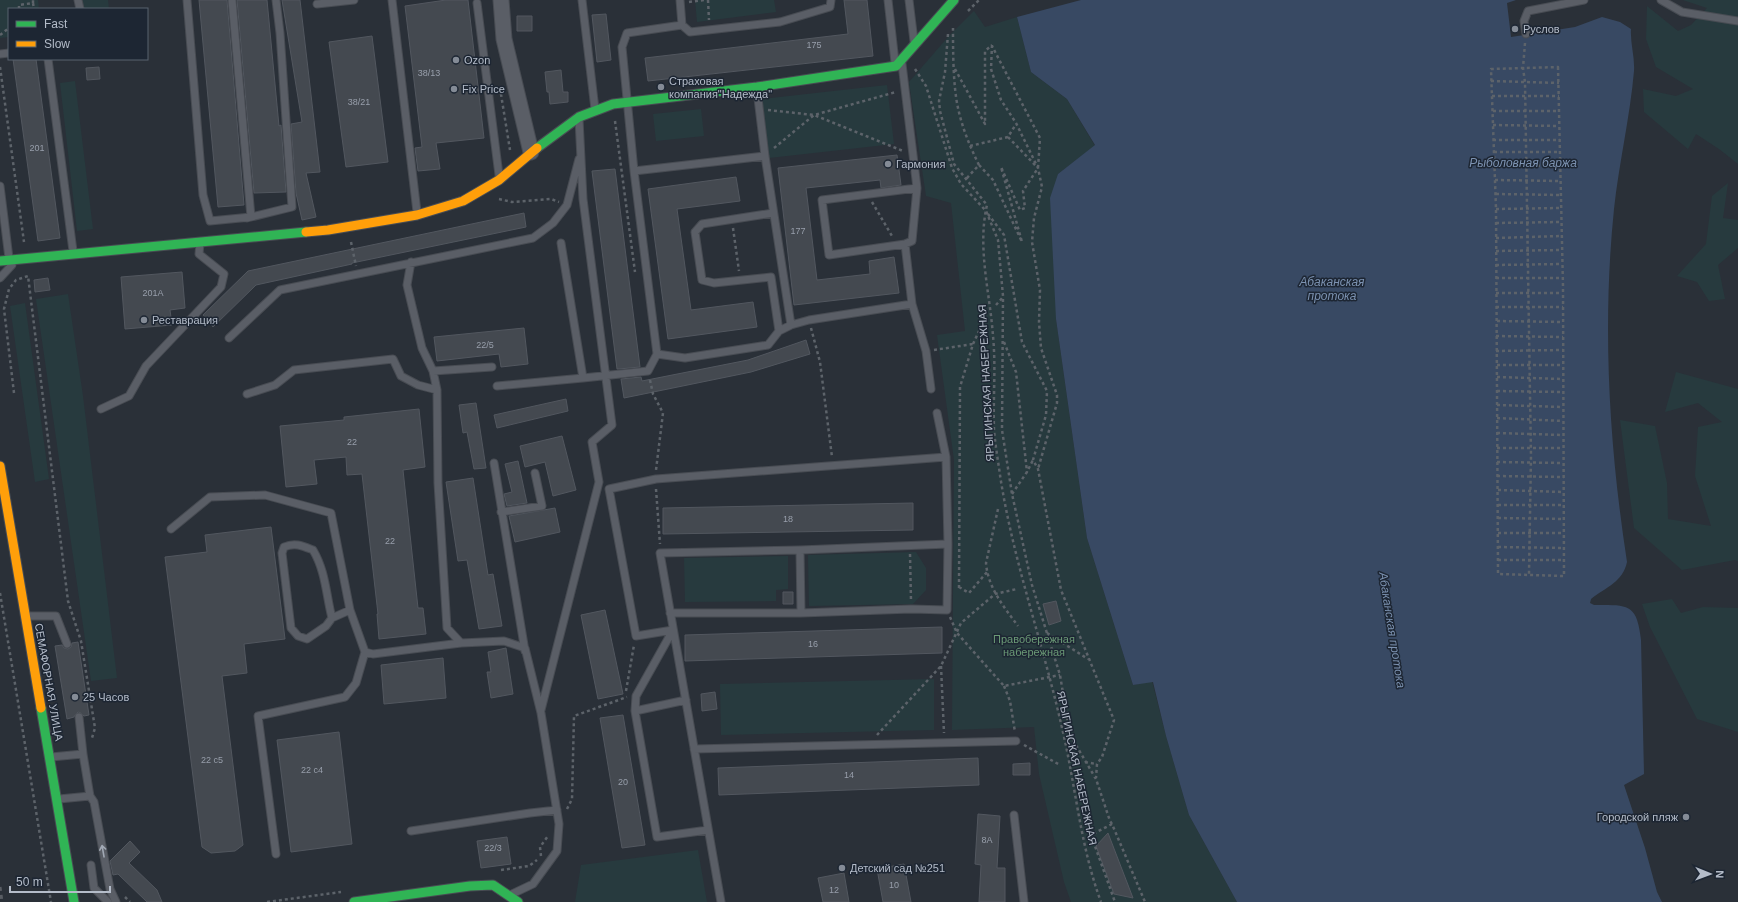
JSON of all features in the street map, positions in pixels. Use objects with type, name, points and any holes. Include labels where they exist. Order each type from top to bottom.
[{"type":"street","points":[[501,0],[504,39],[531,152]]},
{"type":"street","points":[[5,260],[201,240],[210,231],[328,230],[417,215],[463,201],[500,180],[531,152],[579,117],[613,104],[757,87],[899,64],[954,0]]},
{"type":"street","name":"СЕМАФОРНАЯ УЛИЦА","points":[[0,466],[74,902]]},
{"type":"street","points":[[354,902],[470,886],[493,885],[510,895],[518,902]]},
{"type":"street","points":[[73,890],[83,902]]},
{"type":"lane","points":[[187,0],[203,195],[210,231],[250,217],[292,207],[280,33],[276,0]]},
{"type":"lane","points":[[232,0],[250,217]]},
{"type":"lane","points":[[317,4],[354,0]]},
{"type":"lane","points":[[392,0],[417,215]]},
{"type":"lane","points":[[582,0],[595,110]]},
{"type":"lane","points":[[681,2],[682,25],[690,32],[780,22],[830,7],[831,0]]},
{"type":"lane","points":[[888,0],[904,90],[917,188],[912,241],[905,244],[829,255],[822,200],[917,188]]},
{"type":"lane","points":[[909,0],[914,47]]},
{"type":"lane","points":[[1526,34],[1524,21],[1528,11],[1584,0]]},
{"type":"lane","points":[[1661,0],[1682,12],[1738,22]]},
{"type":"lane","points":[[476,3],[500,180]]},
{"type":"lane","points":[[497,386],[648,371],[657,354],[634,170],[622,47],[627,33],[682,25]]},
{"type":"lane","points":[[48,60],[73,253]]},
{"type":"lane","points":[[757,87],[765,156],[791,325]]},
{"type":"lane","points":[[541,713],[599,482],[592,442],[612,425],[583,199],[579,117]]},
{"type":"lane","points":[[229,338],[280,290],[533,238],[554,223],[567,205],[581,151]]},
{"type":"lane","points":[[634,170],[765,156]]},
{"type":"lane","points":[[0,186],[5,260]]},
{"type":"lane","points":[[774,213],[702,224],[695,232],[702,280],[714,283],[771,277],[779,331]]},
{"type":"lane","points":[[101,409],[129,396],[146,366],[221,287],[224,274],[199,254],[201,240]]},
{"type":"lane","points":[[561,243],[583,378]]},
{"type":"lane","points":[[905,244],[912,304],[926,351],[931,389]]},
{"type":"lane","points":[[0,278],[19,258]]},
{"type":"lane","points":[[411,262],[407,285],[422,348],[432,371],[437,390],[438,483],[447,628],[461,643]]},
{"type":"lane","points":[[657,354],[686,358],[768,345],[779,331],[791,325],[808,320],[912,304]]},
{"type":"lane","points":[[247,394],[275,385],[294,370],[393,359],[401,376],[418,384],[437,390]]},
{"type":"lane","points":[[432,371],[492,367]]},
{"type":"lane","points":[[670,612],[801,614],[911,609],[948,610],[946,457],[937,413]]},
{"type":"lane","points":[[673,630],[636,636],[609,489],[656,479],[946,457]]},
{"type":"lane","points":[[494,463],[525,648],[541,713],[559,824],[557,851],[533,884],[510,895]]},
{"type":"lane","points":[[501,512],[542,506],[535,473]]},
{"type":"lane","points":[[171,529],[210,497],[266,495],[332,513],[350,610],[365,652],[356,683],[345,697],[258,716],[276,854]]},
{"type":"lane","points":[[332,618],[325,577],[320,561],[314,550],[291,544],[284,547],[282,553],[291,628],[298,636],[307,639],[326,626],[332,618],[350,610]]},
{"type":"lane","points":[[721,902],[660,552],[800,550],[948,544]]},
{"type":"lane","points":[[800,550],[801,614]]},
{"type":"lane","points":[[25,616],[56,616],[67,644]]},
{"type":"lane","points":[[673,630],[636,696],[635,712],[657,837],[708,830]]},
{"type":"lane","points":[[365,652],[373,654],[461,643],[504,641],[525,648]]},
{"type":"lane","points":[[635,712],[686,700]]},
{"type":"lane","points":[[79,717],[90,796],[94,802],[110,889],[116,902]]},
{"type":"lane","points":[[694,749],[868,745],[944,741],[1016,741]]},
{"type":"lane","points":[[50,757],[83,754]]},
{"type":"lane","points":[[57,799],[90,796]]},
{"type":"lane","points":[[411,831],[530,812],[557,810]]},
{"type":"lane","points":[[1014,815],[1024,902]]},
{"type":"lane","points":[[92,866],[94,888],[108,902]]},
{"type":"path","points":[[681,2],[704,0]]},
{"type":"path","points":[[708,0],[710,30]]},
{"type":"path","points":[[19,8],[19,5],[33,2]]},
{"type":"path","points":[[953,25],[957,107],[970,146],[980,165],[993,180],[1022,242],[1001,167],[1020,210],[1025,208],[1023,191],[1038,168],[1040,138],[992,45]]},
{"type":"path","points":[[0,35],[8,29]]},
{"type":"path","name":"ЯРЫГИНСКАЯ НАБЕРЕЖНАЯ","points":[[948,31],[945,72],[939,101],[940,111],[954,164],[987,205],[983,236],[985,269],[994,341],[994,430],[1004,503],[1024,587],[1063,730],[1080,829],[1088,865],[1101,902]]},
{"type":"path","points":[[1526,34],[1523,68],[1525,82],[1526,125],[1531,420],[1529,574]]},
{"type":"path","points":[[954,66],[985,124],[985,51],[992,45]]},
{"type":"path","points":[[992,45],[991,69],[1001,100],[1016,123],[1038,168],[1042,187],[1034,218],[1032,242],[1040,290],[1039,322],[1042,348],[1057,395],[1057,403],[1038,469]]},
{"type":"path","name":"ЯРЫГИНСКАЯ НАБЕРЕЖНАЯ","points":[[914,66],[926,86],[952,168],[961,184],[986,211],[1004,235],[1022,342],[1047,390],[1046,415],[1033,460],[1038,469],[1061,590],[1114,720],[1102,757],[1096,764],[1096,779]]},
{"type":"path","points":[[0,67],[25,247]]},
{"type":"path","points":[[1558,67],[1563,307],[1564,576],[1498,574],[1496,194],[1491,81],[1491,69],[1558,67]]},
{"type":"path","points":[[1491,81],[1558,83]]},
{"type":"path","points":[[765,156],[814,115],[904,90]]},
{"type":"path","points":[[1492,96],[1559,96]]},
{"type":"path","points":[[613,104],[636,277]]},
{"type":"path","points":[[760,109],[814,115],[901,151],[912,152]]},
{"type":"path","points":[[1493,110],[1559,111]]},
{"type":"path","points":[[970,146],[1008,137],[1016,123]]},
{"type":"path","points":[[1493,125],[1559,126]]},
{"type":"path","points":[[1008,137],[1038,168]]},
{"type":"path","points":[[1493,140],[1560,140]]},
{"type":"path","points":[[1494,152],[1560,152]]},
{"type":"path","points":[[966,179],[980,165]]},
{"type":"path","points":[[1495,165],[1560,166]]},
{"type":"path","points":[[1495,180],[1560,181]]},
{"type":"path","points":[[1496,194],[1561,195]]},
{"type":"path","points":[[868,195],[897,245]]},
{"type":"path","points":[[494,198],[512,202],[551,199],[567,205]]},
{"type":"path","points":[[1496,209],[1561,208]]},
{"type":"path","name":"ЯРЫГИНСКАЯ НАБЕРЕЖНАЯ","points":[[986,211],[998,240],[1003,296],[1004,339],[1002,430],[1012,494],[1032,585],[1060,675],[1070,735],[1096,779],[1110,821],[1145,902]]},
{"type":"path","points":[[732,220],[740,281]]},
{"type":"path","points":[[1496,223],[1561,222]]},
{"type":"path","points":[[350,235],[358,273]]},
{"type":"path","points":[[1496,238],[1561,236]]},
{"type":"path","points":[[1496,251],[1562,250]]},
{"type":"path","points":[[1496,265],[1562,264]]},
{"type":"path","points":[[14,393],[4,309],[9,289],[16,280],[28,276],[68,601],[81,641],[94,728],[92,740]]},
{"type":"path","points":[[1496,278],[1562,278]]},
{"type":"path","points":[[1496,293],[1562,293]]},
{"type":"path","points":[[996,305],[1003,296]]},
{"type":"path","points":[[1496,306],[1563,307]]},
{"type":"path","points":[[808,320],[820,362],[833,466]]},
{"type":"path","points":[[1496,321],[1563,322]]},
{"type":"path","points":[[959,588],[960,387],[973,344],[979,331]]},
{"type":"path","points":[[1496,336],[1563,337]]},
{"type":"path","points":[[1004,339],[1016,372],[1027,472]]},
{"type":"path","points":[[926,351],[973,344]]},
{"type":"path","points":[[1496,351],[1563,350]]},
{"type":"path","points":[[1497,365],[1563,365]]},
{"type":"path","points":[[648,371],[653,394],[663,413],[656,479],[660,552]]},
{"type":"path","points":[[1497,377],[1563,379]]},
{"type":"path","points":[[1497,391],[1563,392]]},
{"type":"path","points":[[1497,405],[1563,407]]},
{"type":"path","points":[[1497,418],[1563,421]]},
{"type":"path","points":[[1497,432],[1564,435]]},
{"type":"path","points":[[1497,448],[1564,448]]},
{"type":"path","points":[[1012,494],[1027,472],[1033,460]]},
{"type":"path","points":[[1497,462],[1564,463]]},
{"type":"path","points":[[1497,476],[1564,477]]},
{"type":"path","points":[[1498,490],[1564,492]]},
{"type":"path","points":[[1498,505],[1564,505]]},
{"type":"path","points":[[998,509],[986,563],[987,572],[995,594],[1018,626]]},
{"type":"path","points":[[1498,518],[1564,519]]},
{"type":"path","points":[[1498,533],[1564,533]]},
{"type":"path","points":[[910,545],[911,609]]},
{"type":"path","points":[[1498,547],[1564,548]]},
{"type":"path","points":[[1498,560],[1564,560]]},
{"type":"path","points":[[969,593],[987,572]]},
{"type":"path","points":[[868,745],[941,666],[961,623],[995,594],[1018,589]]},
{"type":"path","points":[[0,593],[52,902]]},
{"type":"path","points":[[948,610],[957,633],[1004,686],[1010,701],[1016,741],[1060,765]]},
{"type":"path","points":[[1046,633],[1089,660]]},
{"type":"path","points":[[625,698],[636,636]]},
{"type":"path","points":[[941,666],[944,741]]},
{"type":"path","points":[[1004,686],[1060,675]]},
{"type":"path","points":[[1085,762],[1096,764]]},
{"type":"path","name":"ЯРЫГИНСКАЯ НАБЕРЕЖНАЯ","points":[[1112,824],[1092,835],[1115,902]]},
{"type":"path","points":[[121,893],[130,902]]},
{"type":"green space","points":[[0,0],[38,0],[39,8],[8,8],[8,37],[0,38]]},
{"type":"green space","points":[[82,0],[108,0],[109,8],[83,8]]},
{"type":"green space","points":[[695,0],[774,0],[776,12],[697,22]]},
{"type":"green space","points":[[1683,0],[1738,0],[1738,164],[1696,134],[1688,149],[1644,112],[1643,89],[1676,96],[1693,89],[1656,67],[1646,39],[1647,6],[1678,31],[1691,25],[1707,8]]},
{"type":"green space","name":"Правобережная набережная","points":[[974,11],[985,27],[1017,17],[1031,72],[1067,99],[1095,146],[1058,174],[1056,319],[1087,538],[1133,685],[1152,681],[1189,815],[1237,902],[1071,902],[1064,882],[1039,774],[1034,727],[952,730],[954,460],[937,335],[965,331],[951,203],[926,196],[909,82],[948,37]]},
{"type":"green space","points":[[75,81],[93,229],[77,231],[60,83]]},
{"type":"green space","points":[[887,85],[894,144],[769,158],[762,99]]},
{"type":"green space","points":[[701,109],[704,136],[656,141],[653,114]]},
{"type":"green space","points":[[1728,183],[1723,218],[1738,220],[1738,248],[1718,265],[1725,299],[1709,301],[1697,282],[1677,276],[1706,244],[1712,196]]},
{"type":"green space","points":[[68,294],[83,396],[117,678],[91,681],[36,299]]},
{"type":"green space","points":[[25,303],[49,479],[35,482],[10,306]]},
{"type":"green space","points":[[1676,372],[1738,389],[1738,561],[1735,560],[1682,570],[1634,528],[1620,420],[1655,426],[1667,483],[1668,519],[1711,526],[1695,476],[1698,427],[1722,422],[1698,403],[1665,412]]},
{"type":"green space","points":[[916,552],[926,568],[926,590],[913,604],[809,606],[808,555]]},
{"type":"green space","points":[[788,556],[788,589],[776,590],[776,601],[685,602],[684,558]]},
{"type":"green space","points":[[1672,599],[1681,613],[1703,607],[1738,608],[1738,732],[1697,719],[1650,627],[1642,604]]},
{"type":"green space","points":[[934,679],[934,730],[721,735],[720,684]]},
{"type":"green space","points":[[698,850],[707,902],[575,902],[581,865]]},
{"type":"water","name":"Абаканская протока","points":[[1081,0],[1516,0],[1507,3],[1511,37],[1575,27],[1602,17],[1620,22],[1631,29],[1634,71],[1614,209],[1608,297],[1609,386],[1612,430],[1627,562],[1622,575],[1613,584],[1591,599],[1590,603],[1594,605],[1623,606],[1629,609],[1637,619],[1641,640],[1644,774],[1624,785],[1645,848],[1657,892],[1662,902],[1237,902],[1189,815],[1166,736],[1153,682],[1133,685],[1087,538],[1056,319],[1050,198],[1058,174],[1095,145],[1067,99],[1031,72],[1017,17]]},
{"type":"building","points":[[199,0],[227,0],[244,205],[218,207]]},
{"type":"building","points":[[237,0],[267,0],[279,126],[281,125],[286,192],[254,193]]},
{"type":"building","points":[[282,0],[300,0],[320,172],[306,173],[316,217],[302,220],[296,193],[291,124],[302,122]]},
{"type":"building","points":[[446,0],[468,0],[484,138],[436,143],[440,169],[418,171],[415,148],[422,147],[405,6]]},
{"type":"building","points":[[844,0],[867,0],[873,56],[648,81],[645,58],[848,34]]},
{"type":"building","points":[[606,14],[611,60],[597,62],[592,15]]},
{"type":"building","points":[[517,16],[532,16],[532,31],[517,31]]},
{"type":"building","points":[[372,36],[388,162],[346,167],[329,42]]},
{"type":"building","points":[[13,60],[36,60],[60,238],[38,241]]},
{"type":"building","points":[[99,67],[100,79],[87,80],[86,68]]},
{"type":"building","points":[[561,70],[563,92],[568,92],[568,102],[550,104],[545,72]]},
{"type":"building","points":[[897,155],[901,185],[881,188],[880,180],[806,188],[817,280],[870,274],[869,261],[894,257],[899,293],[794,305],[778,168]]},
{"type":"building","points":[[615,169],[640,367],[619,369],[617,369],[592,171]]},
{"type":"building","points":[[736,177],[740,201],[677,209],[691,310],[753,302],[757,327],[668,339],[648,189]]},
{"type":"building","points":[[524,213],[526,227],[352,263],[256,285],[213,327],[203,315],[248,271]]},
{"type":"building","points":[[182,272],[185,308],[170,310],[172,325],[125,329],[121,277]]},
{"type":"building","points":[[48,278],[50,290],[35,292],[34,280]]},
{"type":"building","points":[[524,328],[528,364],[501,367],[499,354],[437,361],[434,337]]},
{"type":"building","points":[[806,340],[810,354],[751,372],[624,398],[621,379],[641,377],[642,381],[748,360]]},
{"type":"building","points":[[566,399],[568,411],[497,428],[494,415]]},
{"type":"building","points":[[476,403],[486,468],[474,469],[467,432],[463,433],[459,405]]},
{"type":"building","points":[[419,409],[425,467],[403,470],[418,608],[423,608],[426,634],[379,639],[378,614],[362,474],[347,475],[346,457],[314,460],[317,484],[286,487],[280,426],[344,420],[344,417]]},
{"type":"building","points":[[562,436],[576,490],[553,496],[545,462],[525,467],[520,446]]},
{"type":"building","points":[[518,461],[527,503],[507,506],[504,494],[512,492],[505,464]]},
{"type":"building","points":[[473,478],[488,575],[493,574],[502,626],[479,629],[467,560],[458,561],[446,482]]},
{"type":"building","points":[[913,503],[913,530],[663,534],[663,508]]},
{"type":"building","points":[[555,508],[560,532],[515,542],[509,516]]},
{"type":"building","points":[[271,527],[285,639],[244,644],[247,673],[222,676],[243,845],[235,851],[211,853],[202,847],[165,557],[207,552],[205,535]]},
{"type":"building","points":[[783,592],[793,592],[793,604],[783,604]]},
{"type":"building","points":[[1056,601],[1061,621],[1049,625],[1043,604]]},
{"type":"building","points":[[605,610],[623,694],[598,699],[581,615]]},
{"type":"building","points":[[942,627],[942,653],[685,661],[685,635]]},
{"type":"building","name":"25 Часов","points":[[78,642],[89,715],[84,716],[78,712],[74,717],[67,719],[55,646],[62,645],[64,648],[68,649],[71,647],[72,643]]},
{"type":"building","points":[[506,648],[513,694],[491,698],[487,672],[491,672],[488,652]]},
{"type":"building","points":[[443,658],[446,698],[384,704],[381,665]]},
{"type":"building","points":[[715,692],[717,709],[702,711],[701,694]]},
{"type":"building","points":[[623,715],[645,845],[622,848],[600,718]]},
{"type":"building","points":[[339,732],[352,844],[291,852],[277,740]]},
{"type":"building","points":[[978,758],[979,785],[719,795],[718,768]]},
{"type":"building","points":[[1030,763],[1030,775],[1013,775],[1013,764]]},
{"type":"building","points":[[978,814],[1000,816],[997,868],[1005,868],[1005,902],[979,902],[981,865],[975,864]]},
{"type":"building","points":[[1108,833],[1133,898],[1114,894],[1096,846]]},
{"type":"building","points":[[507,837],[511,864],[481,868],[477,841]]},
{"type":"building","points":[[130,841],[140,852],[129,863],[157,890],[162,902],[147,902],[118,874],[113,875],[110,861]]},
{"type":"building","points":[[904,864],[911,902],[883,902],[877,869]]},
{"type":"building","points":[[844,873],[849,902],[823,902],[818,878]]},
{"type":"railway","points":[[0,887],[2,902]]},
{"type":"traffic: fast","points":[[537,148],[579,117],[613,104],[757,87],[896,66],[954,0]]},
{"type":"traffic: fast","points":[[0,261],[306,232]]},
{"type":"traffic: fast","points":[[41,708],[74,902]]},
{"type":"traffic: fast","points":[[354,902],[470,886],[493,885],[518,902]]},
{"type":"traffic: slow","points":[[306,232],[328,230],[417,215],[463,201],[499,180],[537,148]]},
{"type":"traffic: slow","points":[[0,466],[41,708]]},
{"type":"place","name":"Руслов","points":[[1515,29]]},
{"type":"place","name":"Ozon","points":[[456,60]]},
{"type":"place","name":"Страховая компания\"Надежда\"","points":[[661,87]]},
{"type":"place","name":"Fix Price","points":[[454,89]]},
{"type":"place","name":"Гармония","points":[[888,164]]},
{"type":"place","name":"Реставрация","points":[[144,320]]},
{"type":"place","name":"25 Часов","points":[[75,697]]},
{"type":"place","name":"Городской пляж","points":[[1686,817]]},
{"type":"place","name":"Детский сад №251","points":[[842,868]]},
{"type":"water label","name":"Рыболовная баржа","points":[[1523,163]]}]
